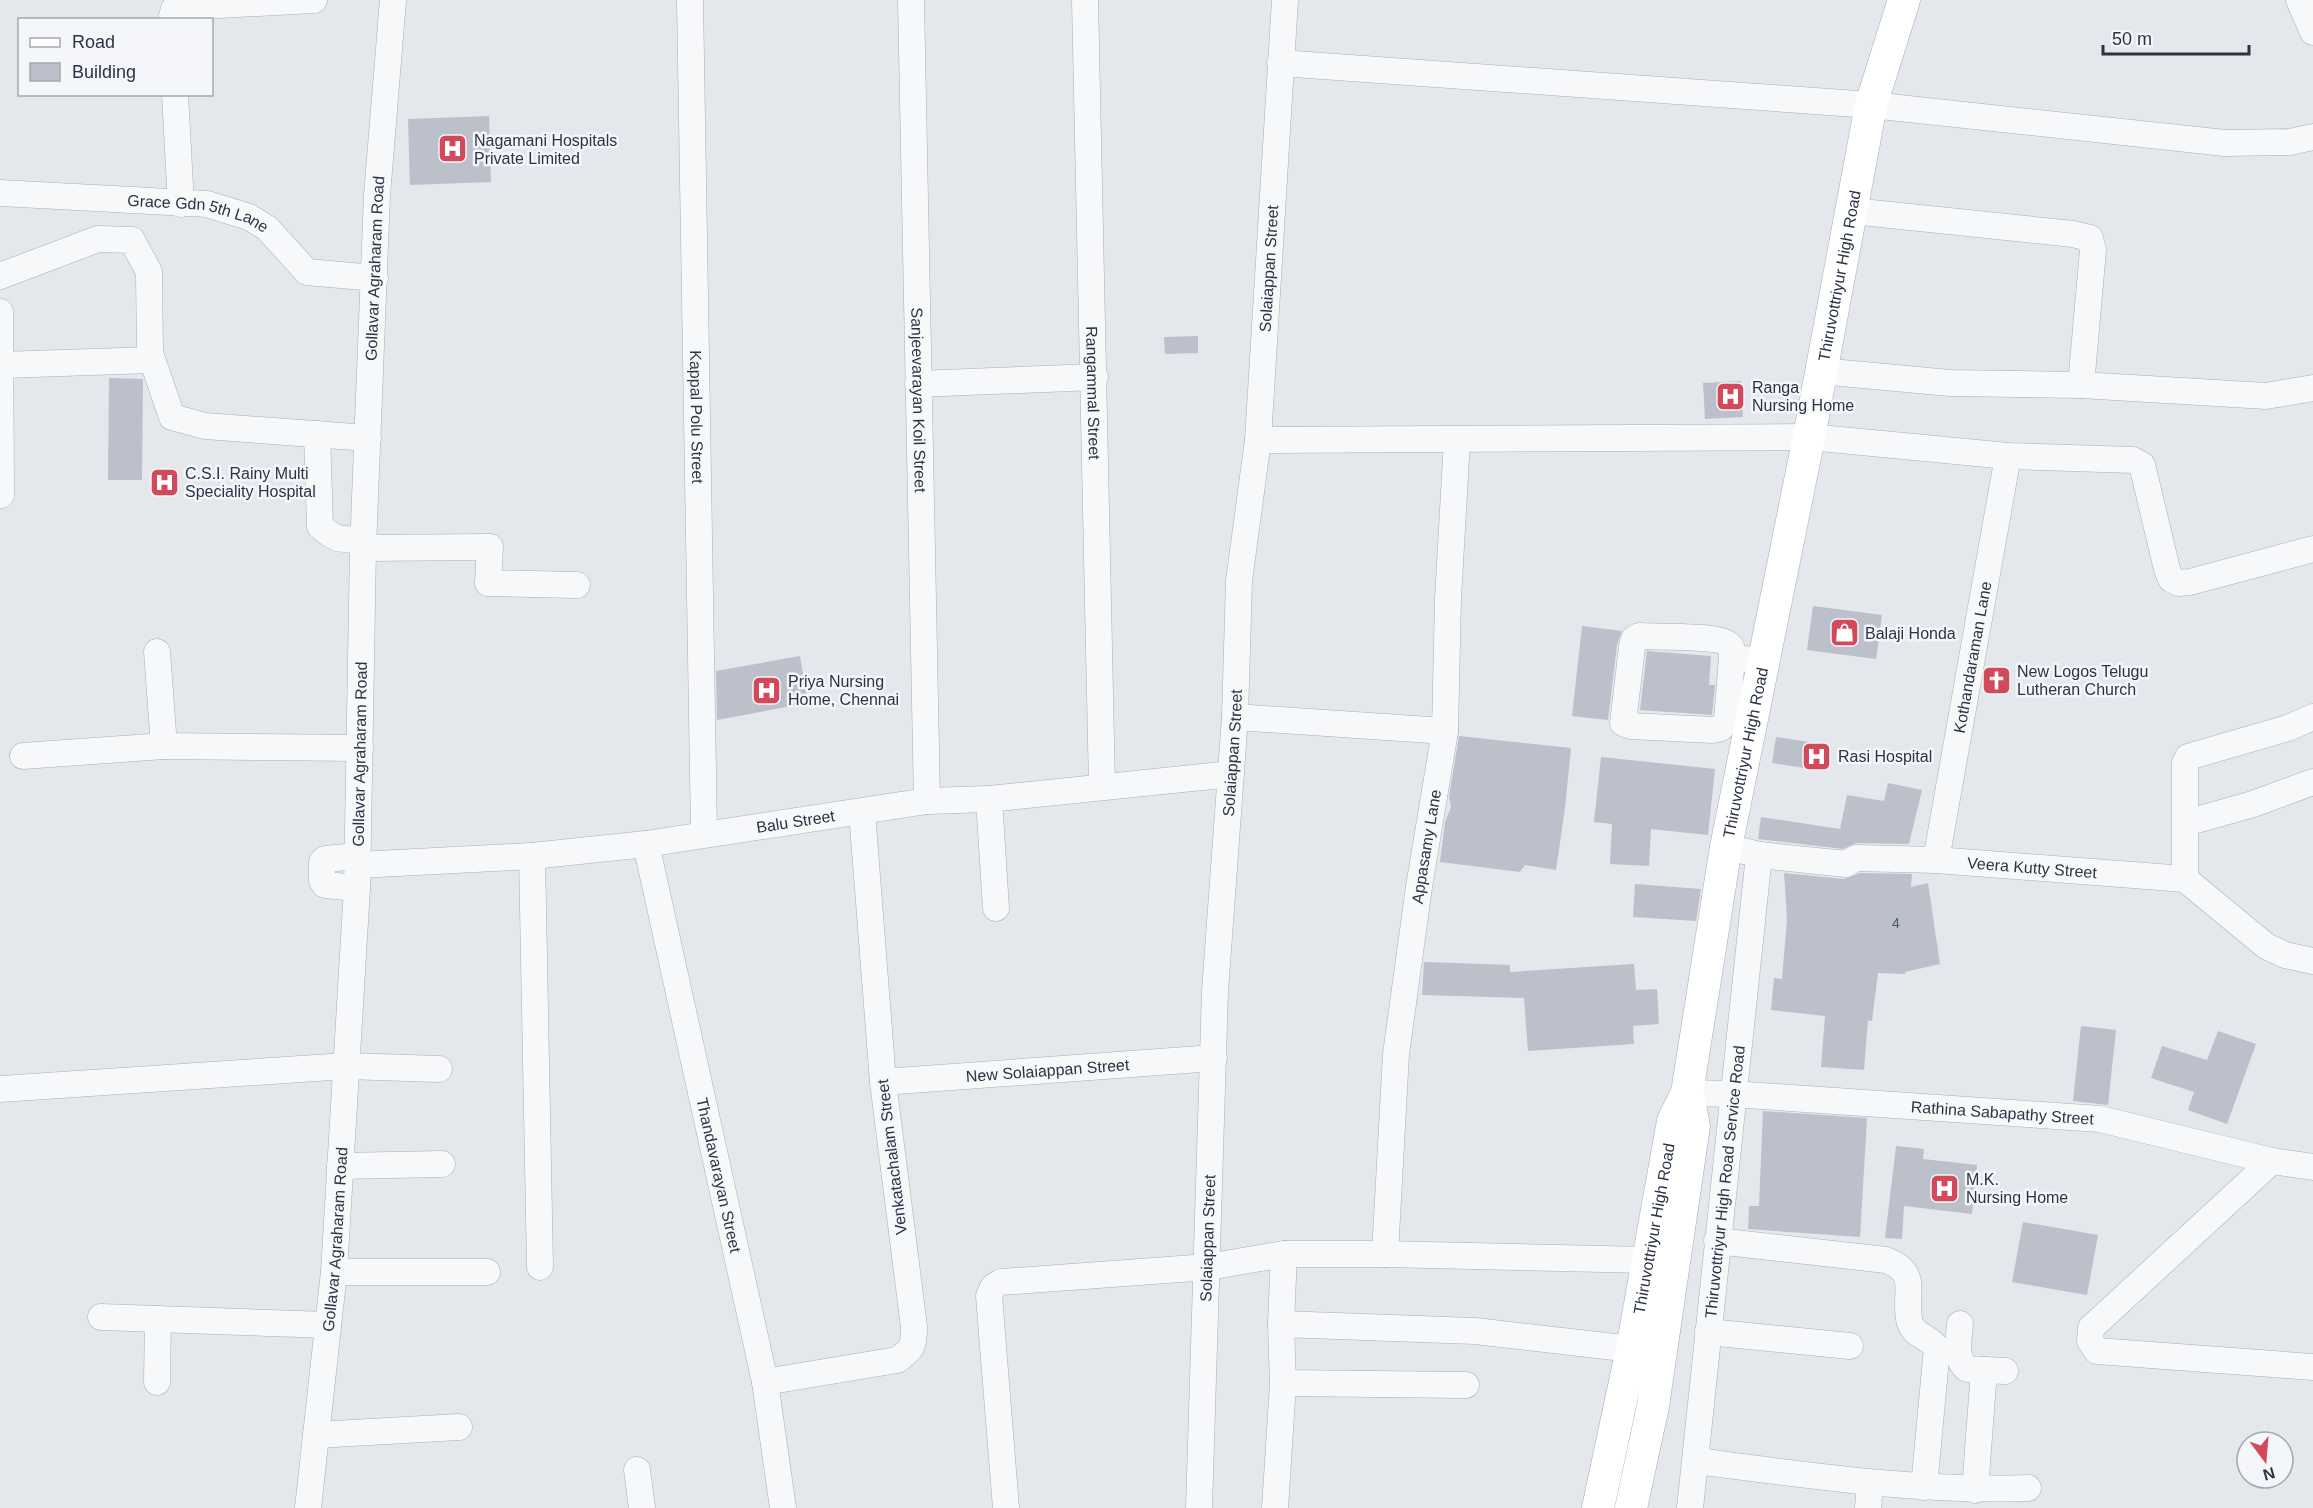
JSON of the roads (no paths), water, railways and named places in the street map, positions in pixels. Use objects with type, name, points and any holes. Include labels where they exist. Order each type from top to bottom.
[{"type":"main road","name":"Thiruvottriyur High Road","points":[[1598,1508],[1632,1349],[1672,1121],[1687,1093],[1726,847],[1735,730],[1764,662],[1871,105],[1904,0]]},
{"type":"main road","points":[[1630,1508],[1653,1406],[1694,1126],[1687,1093]]},
{"type":"street","points":[[172,18],[174,9],[182,7],[314,0]]},
{"type":"street","name":"Gollavar Agraharam Road","points":[[308,1508],[334,1272],[346,1066],[357,870],[363,544],[377,195],[393,0]]},
{"type":"street","name":"Kappal Polu Street","points":[[690,0],[704,834]]},
{"type":"street","name":"Sanjeevarayan Koil Street","points":[[911,0],[927,801]]},
{"type":"street","name":"Rangammal Street","points":[[1085,0],[1095,377],[1102,787]]},
{"type":"street","name":"Solaiappan Street","points":[[1199,1508],[1215,991],[1235,717],[1239,581],[1258,440],[1285,0]]},
{"type":"street","points":[[2299,0],[2313,32]]},
{"type":"street","points":[[1280,63],[1871,105],[2225,143],[2290,142],[2313,137]]},
{"type":"street","points":[[175,96],[181,204]]},
{"type":"street","name":"Grace Gdn 5th Lane","points":[[0,193],[207,204],[249,217],[267,228],[307,272],[375,278]]},
{"type":"street","points":[[1852,211],[2073,234],[2090,238],[2093,250],[2081,385]]},
{"type":"street","points":[[0,276],[98,239],[132,240],[149,272],[150,353],[172,417],[205,426],[368,438]]},
{"type":"street","points":[[0,312],[1,495]]},
{"type":"street","points":[[2,365],[152,360]]},
{"type":"street","points":[[1820,371],[1950,383],[2081,385],[2266,396],[2313,388]]},
{"type":"street","points":[[918,384],[1095,377]]},
{"type":"street","points":[[317,434],[320,526],[332,537],[363,544],[490,547],[488,583],[577,585]]},
{"type":"street","points":[[1258,440],[1809,437],[2008,456],[2133,460],[2142,465],[2167,569],[2171,579],[2179,583],[2313,549]]},
{"type":"street","name":"Appasamy Lane","points":[[1385,1254],[1396,1054],[1419,887],[1445,731],[1448,599],[1457,440]]},
{"type":"street","name":"Kothandaraman Lane","points":[[1936,860],[2008,456]]},
{"type":"street","points":[[1639,636],[1714,639],[1728,644],[1732,649],[1732,657],[1727,720],[1735,730],[1631,726],[1623,723],[1634,639],[1639,636]]},
{"type":"street","points":[[158,652],[164,746]]},
{"type":"street","points":[[1732,657],[1764,662]]},
{"type":"street","points":[[1235,717],[1445,731]]},
{"type":"street","points":[[2313,717],[2288,728],[2188,757],[2185,763],[2185,879],[2266,946],[2285,955],[2313,961]]},
{"type":"street","points":[[23,756],[164,746],[360,748]]},
{"type":"street","name":"Balu Street","points":[[357,870],[646,844],[927,801],[989,799],[1231,774]]},
{"type":"street","points":[[2186,823],[2253,804],[2313,782]]},
{"type":"street","points":[[989,799],[996,908]]},
{"type":"street","name":"Venkatachalam Street","points":[[765,1382],[897,1360],[908,1353],[914,1344],[914,1327],[883,1082],[862,812]]},
{"type":"street","name":"Thandavarayan Street","points":[[646,844],[765,1382],[783,1508]]},
{"type":"street","name":"Veera Kutty Street","points":[[1726,847],[1759,855],[1846,864],[1856,858],[1936,860],[2185,879]]},
{"type":"street","name":"Thiruvottriyur High Road Service Road","points":[[1690,1508],[1759,855]]},
{"type":"street","points":[[532,856],[540,1267]]},
{"type":"street","name":"New Solaiappan Street","points":[[883,1082],[1214,1058]]},
{"type":"street","points":[[0,1089],[346,1066],[439,1069]]},
{"type":"street","name":"Rathina Sabapathy Street","points":[[1687,1093],[1732,1094],[2100,1119],[2272,1161],[2313,1167]]},
{"type":"street","points":[[2272,1161],[2091,1328],[2090,1341],[2097,1351],[2313,1367]]},
{"type":"street","points":[[340,1166],[442,1164]]},
{"type":"street","points":[[1717,1242],[1886,1260],[1901,1266],[1906,1273],[1911,1324],[1916,1332],[1932,1340],[1937,1348],[1938,1494]]},
{"type":"street","points":[[1275,1508],[1283,1383],[1281,1324],[1284,1254]]},
{"type":"street","points":[[1006,1508],[990,1296],[993,1287],[1001,1282],[1208,1267],[1284,1254],[1648,1260]]},
{"type":"street","points":[[334,1272],[487,1272]]},
{"type":"street","points":[[101,1317],[328,1325]]},
{"type":"street","points":[[157,1382],[158,1319]]},
{"type":"street","points":[[1281,1324],[1475,1331],[1632,1349]]},
{"type":"street","points":[[1960,1324],[1958,1351],[1963,1366],[1967,1369],[1994,1371],[1975,1490]]},
{"type":"street","points":[[1708,1332],[1850,1346]]},
{"type":"street","points":[[1283,1383],[1466,1385]]},
{"type":"street","points":[[316,1435],[459,1427]]},
{"type":"street","points":[[1696,1461],[1869,1496],[2028,1488]]},
{"type":"street","points":[[637,1470],[642,1508]]},
{"type":"place","name":"Nagamani Hospitals Private Limited","points":[[453,149]]},
{"type":"place","name":"Ranga Nursing Home","points":[[1731,396]]},
{"type":"place","name":"C.S.I. Rainy Multi Speciality Hospital","points":[[164,482]]},
{"type":"place","name":"Balaji Honda","points":[[1844,633]]},
{"type":"place","name":"New Logos Telugu Lutheran Church","points":[[1996,680]]},
{"type":"place","name":"Priya Nursing Home, Chennai","points":[[767,690]]},
{"type":"place","name":"Rasi Hospital","points":[[1817,756]]},
{"type":"place","name":"M.K. Nursing Home","points":[[1945,1188]]}]
